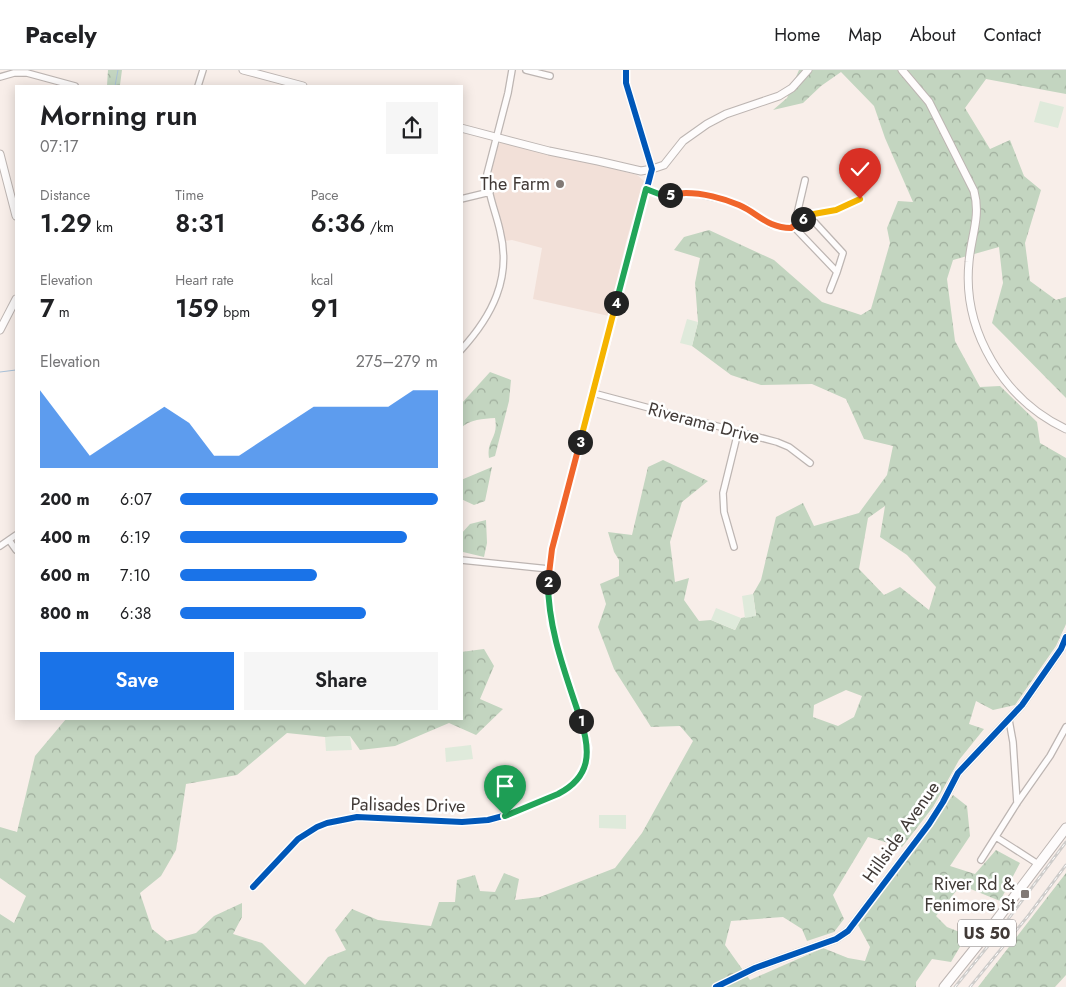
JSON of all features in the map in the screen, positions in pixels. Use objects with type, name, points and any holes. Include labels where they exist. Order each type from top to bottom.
[{"type":"main road","name":"US 50","points":[[944,987],[1066,828]]},
{"type":"street","points":[[198,85],[203,70]]},
{"type":"street","points":[[243,70],[299,85]]},
{"type":"street","points":[[463,348],[476,334],[490,312],[502,276],[502,241],[487,174],[512,70]]},
{"type":"street","points":[[526,70],[550,76]]},
{"type":"street","points":[[626,70],[626,82],[652,169]]},
{"type":"street","points":[[463,128],[550,151],[641,171],[664,164],[683,141],[707,124],[726,114],[771,100],[787,92],[801,80],[808,70]]},
{"type":"street","points":[[902,70],[929,102],[974,191],[977,202],[977,215],[969,260],[969,287],[974,320],[983,346],[996,369],[1017,395],[1043,416],[1066,429]]},
{"type":"street","points":[[0,78],[27,73],[71,85]]},
{"type":"street","points":[[0,154],[15,212]]},
{"type":"street","name":"Palisades Drive","points":[[253,887],[298,839],[327,822],[357,817],[462,822],[488,820],[514,813],[558,794],[576,781],[586,763],[588,748],[551,624],[548,598],[549,569],[554,542],[652,169]]},
{"type":"street","points":[[794,227],[805,180]]},
{"type":"street","points":[[646,189],[666,195],[687,193],[719,199],[747,208],[771,225],[787,228],[794,227],[808,215],[836,210],[860,199]]},
{"type":"street","points":[[463,199],[490,192]]},
{"type":"street","points":[[808,215],[843,253],[830,290]]},
{"type":"street","points":[[794,227],[837,272]]},
{"type":"street","points":[[0,330],[15,305]]},
{"type":"street","name":"Riverama Drive","points":[[593,393],[783,444],[810,463]]},
{"type":"street","points":[[734,547],[724,512],[723,492],[738,432]]},
{"type":"street","points":[[0,546],[15,535]]},
{"type":"street","points":[[9,540],[15,549]]},
{"type":"street","points":[[463,560],[549,569]]},
{"type":"street","name":"Hillside Avenue","points":[[716,987],[755,968],[836,939],[848,931],[929,824],[963,766],[1022,705],[1061,649],[1066,637]]},
{"type":"street","points":[[1009,720],[1013,742],[1017,803]]},
{"type":"street","points":[[981,860],[1017,803],[1050,756],[1066,727]]},
{"type":"street","points":[[996,837],[1038,864]]},
{"type":"shaded area","points":[[505,141],[637,175],[644,181],[626,242],[609,316],[533,299],[542,248],[512,240],[505,241],[491,183],[492,169],[498,146]]},
{"type":"green space","points":[[108,70],[122,70],[120,85],[107,85]]},
{"type":"green space","points":[[799,70],[1066,70],[1066,94],[986,79],[965,108],[990,149],[1010,140],[1024,176],[1041,190],[1025,243],[1030,281],[1056,300],[1066,297],[1066,398],[992,323],[1003,283],[999,247],[953,260],[947,279],[955,341],[980,387],[1000,386],[1037,422],[1040,443],[1066,458],[1066,624],[1056,646],[1015,705],[993,710],[976,701],[969,724],[984,729],[959,760],[933,807],[902,847],[868,837],[833,895],[844,919],[834,932],[807,941],[802,929],[783,917],[731,921],[725,945],[750,980],[823,948],[848,958],[865,961],[870,947],[858,925],[953,795],[967,806],[970,836],[950,866],[975,874],[996,850],[1020,863],[1000,901],[961,885],[936,916],[947,927],[967,935],[951,962],[932,959],[916,982],[916,987],[0,987],[0,914],[14,923],[26,896],[0,878],[0,827],[17,832],[35,756],[65,720],[463,720],[463,652],[484,649],[494,666],[480,699],[503,709],[476,735],[449,723],[395,746],[360,750],[350,736],[325,737],[287,733],[237,775],[186,784],[176,850],[161,876],[140,893],[152,929],[167,941],[196,933],[214,916],[242,903],[242,917],[233,934],[262,943],[305,985],[328,957],[346,950],[335,930],[352,909],[378,920],[431,926],[439,902],[455,902],[457,880],[475,875],[480,891],[495,892],[504,873],[519,879],[515,900],[540,897],[615,868],[642,833],[693,741],[680,726],[651,727],[614,669],[598,627],[606,604],[600,584],[619,576],[619,560],[614,552],[608,532],[632,535],[648,467],[663,460],[708,481],[682,502],[670,542],[675,582],[689,578],[684,600],[699,621],[711,620],[735,630],[741,618],[756,615],[753,594],[761,580],[776,517],[803,503],[814,526],[859,513],[887,475],[893,446],[864,439],[846,399],[812,384],[761,385],[731,375],[692,346],[698,322],[695,283],[700,258],[674,250],[684,237],[709,230],[774,260],[822,302],[861,315],[871,309],[890,243],[887,228],[898,201],[913,202],[885,138],[874,106],[841,72],[821,86],[803,103],[773,110],[787,98]],"holes":[[[885,506],[880,537],[907,555],[936,587],[929,610],[900,587],[884,595],[859,569],[868,518]],[[846,690],[862,696],[854,717],[838,726],[813,717],[814,705]]]},
{"type":"green space","points":[[1040,101],[1064,107],[1058,128],[1034,122]]},
{"type":"green space","points":[[687,319],[698,322],[692,346],[680,343]]},
{"type":"green space","points":[[490,372],[511,380],[509,401],[495,456],[489,458],[489,447],[496,425],[495,418],[473,421],[463,426],[463,402]]},
{"type":"green space","points":[[492,467],[485,501],[474,505],[463,500],[463,479]]},
{"type":"green space","points":[[486,520],[487,543],[484,557],[463,552],[463,532],[470,524]]},
{"type":"green space","points":[[753,594],[756,616],[745,618],[742,596]]},
{"type":"green space","points":[[716,608],[741,618],[735,630],[711,620]]},
{"type":"green space","points":[[350,736],[352,750],[326,751],[325,737]]},
{"type":"green space","points":[[471,745],[473,759],[446,762],[445,748]]},
{"type":"green space","points":[[599,815],[626,815],[626,829],[599,828]]},
{"type":"green space","points":[[1066,873],[1066,975],[1055,987],[978,987]]},
{"type":"waterway","points":[[115,85],[118,70]]},
{"type":"waterway","points":[[0,372],[15,370]]},
{"type":"railway","points":[[955,987],[1066,842]]},
{"type":"railway","points":[[970,987],[1028,916],[1066,865]]},
{"type":"cycle path","points":[[253,887],[298,839],[327,823],[357,817],[462,822],[488,820],[514,813],[566,790],[576,781],[586,763],[588,748],[586,739],[551,624],[548,582],[552,549],[652,169],[626,83],[626,70]]},
{"type":"cycle path","points":[[716,987],[755,968],[836,939],[848,931],[929,824],[958,773],[1022,705],[1061,649],[1066,637]]},
{"type":"place","name":"The Farm","points":[[560,184]]},
{"type":"place","name":"River Rd & Fenimore St","points":[[1025,894]]},
{"type":"route","points":[[505,816],[538,803],[572,786],[584,770],[587,760],[588,748],[586,739],[551,624],[548,598],[549,569],[552,549],[646,189],[659,194],[698,194],[728,201],[747,208],[771,225],[787,228],[794,227],[808,215],[836,210],[860,199]]}]
